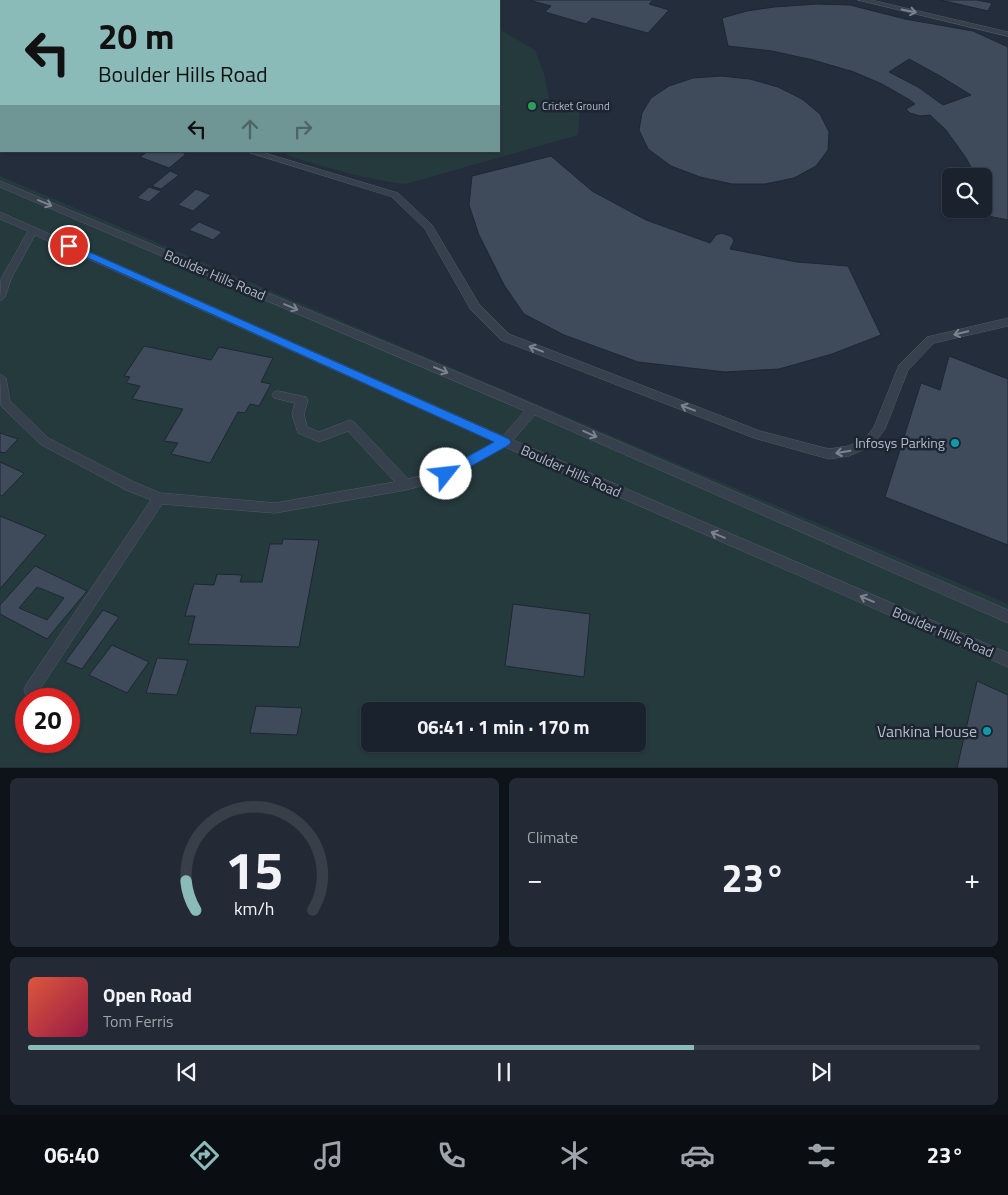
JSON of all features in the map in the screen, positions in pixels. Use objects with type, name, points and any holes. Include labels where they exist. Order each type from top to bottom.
[{"type":"lane","points":[[862,0],[1008,34]]},
{"type":"lane","points":[[251,152],[395,195],[429,227],[475,307],[505,337],[758,435],[821,452],[830,454],[849,451],[868,443],[879,429],[903,368],[931,340],[1008,322]]},
{"type":"lane","name":"Boulder Hills Road","points":[[0,184],[533,409],[1008,617]]},
{"type":"lane","name":"Boulder Hills Road","points":[[0,215],[505,442],[1008,660]]},
{"type":"lane","points":[[0,298],[6,279],[33,230]]},
{"type":"lane","points":[[0,378],[5,403],[44,441],[130,486],[159,498],[275,508],[406,485],[446,474],[505,442],[533,409]]},
{"type":"lane","points":[[278,395],[302,400],[298,414],[302,430],[319,437],[350,425],[406,485]]},
{"type":"lane","points":[[32,688],[159,498]]},
{"type":"green space","name":"Cricket Ground","points":[[500,30],[535,50],[544,74],[550,104],[580,108],[578,135],[406,184],[376,180],[289,156],[284,152],[500,152]]},
{"type":"green space","points":[[0,176],[1008,604],[1008,767],[0,767]]},
{"type":"building","points":[[529,0],[653,0],[649,4],[669,10],[648,33],[592,18],[586,24],[545,12],[551,6]]},
{"type":"building","points":[[940,0],[977,0],[992,3],[988,11]]},
{"type":"building","points":[[817,4],[850,5],[905,19],[973,31],[1008,47],[1008,220],[992,217],[992,168],[972,168],[946,130],[930,115],[920,116],[910,113],[906,109],[915,104],[910,100],[882,84],[854,72],[772,51],[728,46],[722,18],[747,11]],"holes":[[[909,59],[971,95],[943,105],[918,87],[889,72]]]},
{"type":"building","points":[[721,76],[750,79],[778,87],[802,99],[820,114],[829,132],[828,150],[816,166],[794,178],[765,184],[732,184],[700,177],[671,166],[648,149],[639,130],[642,113],[651,98],[669,86],[693,78]]},
{"type":"building","points":[[147,152],[182,152],[186,154],[169,168],[140,157]]},
{"type":"building","points":[[551,156],[592,191],[646,220],[710,243],[716,235],[722,233],[732,237],[734,241],[730,249],[797,262],[848,266],[881,335],[832,354],[779,369],[725,372],[638,362],[564,335],[524,314],[504,285],[479,235],[469,205],[472,176]]},
{"type":"building","points":[[170,171],[179,175],[161,189],[152,186]]},
{"type":"building","points":[[149,187],[161,191],[149,202],[137,198]]},
{"type":"building","points":[[196,189],[211,195],[193,211],[178,205]]},
{"type":"building","points":[[199,222],[222,232],[213,240],[189,230]]},
{"type":"building","points":[[144,346],[211,360],[219,347],[273,358],[261,382],[271,384],[259,406],[250,404],[245,413],[238,412],[210,463],[171,454],[178,443],[164,441],[183,409],[132,399],[140,386],[126,383],[130,377],[124,376]]},
{"type":"building","name":"Infosys Parking","points":[[949,356],[1008,379],[1008,545],[885,497],[921,383],[940,390]]},
{"type":"building","points":[[0,433],[18,439],[5,453],[0,452]]},
{"type":"building","points":[[0,462],[24,473],[2,496],[0,495]]},
{"type":"building","points":[[0,516],[46,535],[0,589]]},
{"type":"building","points":[[283,539],[319,540],[299,647],[188,644],[195,616],[185,616],[194,584],[214,585],[217,574],[242,575],[240,582],[262,582],[270,544],[282,544]]},
{"type":"building","points":[[35,566],[87,591],[47,639],[0,614],[0,605]],"holes":[[[37,587],[64,598],[47,620],[19,608]]]},
{"type":"building","points":[[513,604],[590,614],[584,677],[505,666]]},
{"type":"building","points":[[103,610],[119,617],[82,669],[65,662]]},
{"type":"building","points":[[112,645],[149,662],[127,693],[89,675]]},
{"type":"building","points":[[157,658],[188,660],[177,695],[146,693]]},
{"type":"building","name":"Vankina House","points":[[977,681],[1008,695],[1008,768],[957,768]]},
{"type":"building","points":[[256,706],[302,708],[297,735],[250,733]]},
{"type":"place","name":"Cricket Ground","points":[[532,106]]},
{"type":"place","name":"Infosys Parking","points":[[955,443]]},
{"type":"place","name":"Vankina House","points":[[987,731]]},
{"type":"route","points":[[69,246],[505,442],[446,474]]}]
